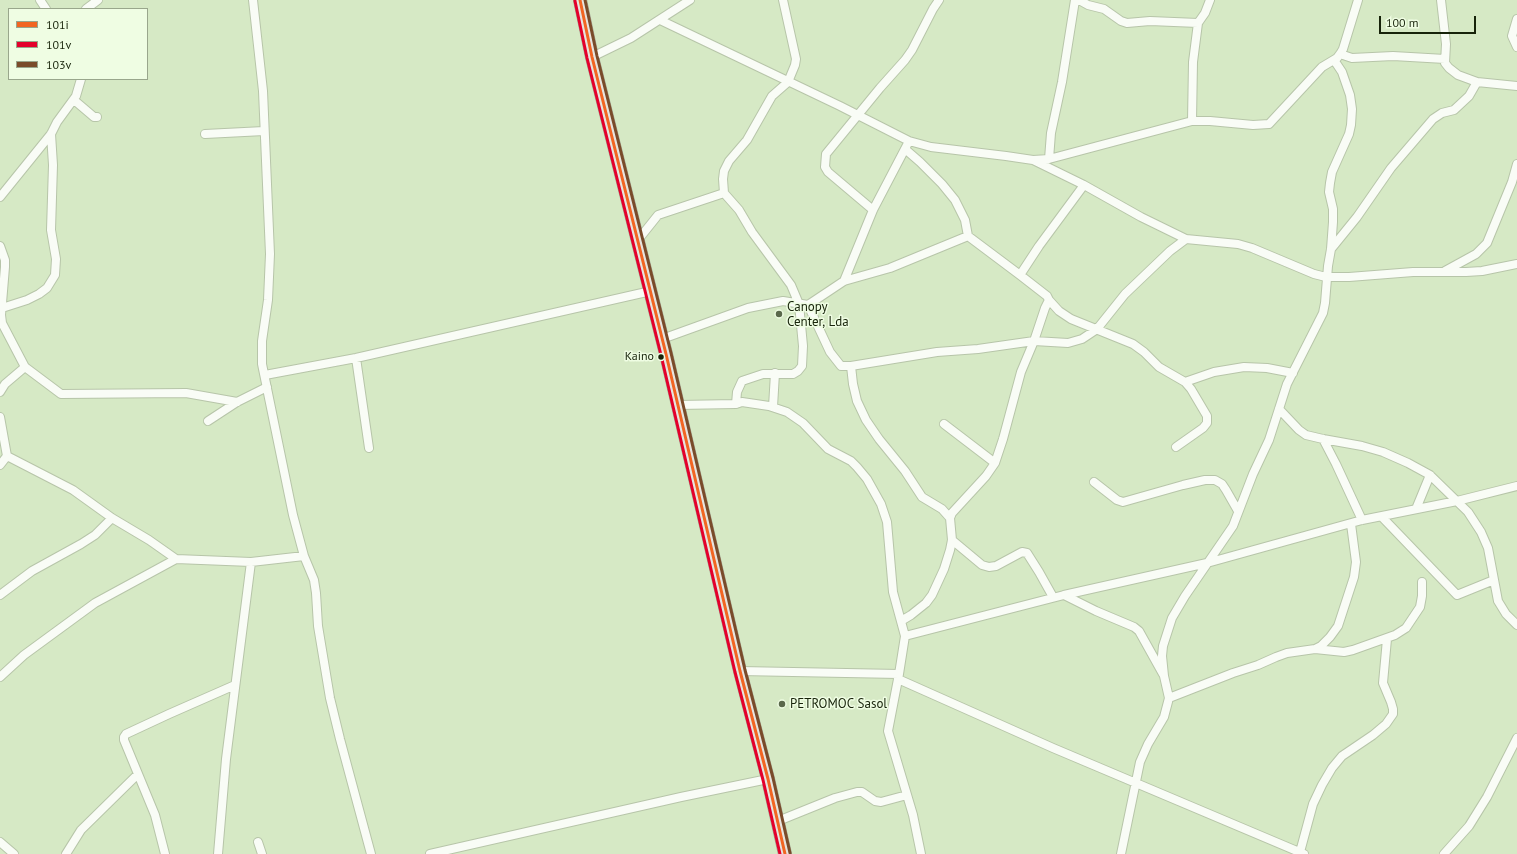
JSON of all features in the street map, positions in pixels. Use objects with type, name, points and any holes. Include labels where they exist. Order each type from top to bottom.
[{"type":"main road","points":[[580,0],[592,57],[678,405],[740,671],[768,779],[784,854]]},
{"type":"street","points":[[87,8],[98,0]]},
{"type":"street","points":[[253,0],[263,91],[270,268],[268,300],[262,341],[262,364],[293,515],[304,556],[314,580],[318,626],[330,698],[371,854]]},
{"type":"street","points":[[592,57],[631,38],[690,0]]},
{"type":"street","points":[[783,0],[796,59],[795,64],[788,82],[772,96],[747,140],[725,167],[723,179],[724,193],[739,210],[752,232],[804,305],[834,357],[841,366],[851,366],[937,352],[978,349],[1034,341],[1068,343],[1082,339],[1097,329],[1125,294],[1186,239]]},
{"type":"street","points":[[873,210],[828,172],[825,167],[826,154],[909,55],[939,0]]},
{"type":"street","points":[[1049,159],[1051,133],[1062,82],[1075,0]]},
{"type":"street","points":[[1080,0],[1104,9],[1121,21],[1127,23],[1150,21],[1198,23]]},
{"type":"street","points":[[1192,121],[1193,62],[1198,23],[1205,13],[1210,0]]},
{"type":"street","points":[[660,20],[909,141],[931,147],[1033,160],[1049,159],[1192,121],[1253,125],[1269,124],[1322,67],[1337,57],[1344,49],[1358,0]]},
{"type":"street","points":[[1441,0],[1446,44],[1445,63],[1448,68],[1458,75],[1476,82],[1517,86]]},
{"type":"street","points":[[1517,19],[1512,36],[1517,47]]},
{"type":"street","points":[[1337,57],[1352,58],[1399,56],[1445,59]]},
{"type":"street","points":[[1121,854],[1140,762],[1148,744],[1164,717],[1169,698],[1164,676],[1162,656],[1163,646],[1172,618],[1185,596],[1233,526],[1253,474],[1269,440],[1287,384],[1323,313],[1333,222],[1333,209],[1329,192],[1330,183],[1332,172],[1352,125],[1350,95],[1337,57]]},
{"type":"street","points":[[0,197],[51,134],[57,122],[74,100],[81,80]]},
{"type":"street","points":[[1331,249],[1358,217],[1391,168],[1433,119],[1454,110],[1469,96],[1476,82]]},
{"type":"street","points":[[74,100],[94,117],[97,117]]},
{"type":"street","points":[[205,134],[264,131]]},
{"type":"street","points":[[2,308],[27,300],[39,294],[47,288],[55,275],[56,259],[51,230],[53,165],[51,134]]},
{"type":"street","points":[[844,281],[873,210],[909,141]]},
{"type":"street","points":[[905,149],[937,178],[956,200],[965,220],[968,236],[1047,296],[1059,311],[1071,319],[1133,344],[1144,352],[1159,367],[1185,382],[1191,389],[1207,416],[1207,423],[1203,428],[1176,447]]},
{"type":"street","points":[[1033,160],[1084,184],[1141,217],[1186,239],[1226,242],[1245,246],[1314,274],[1326,277],[1349,277],[1413,272],[1482,271],[1517,264]]},
{"type":"street","points":[[1444,272],[1476,254],[1487,243],[1512,182],[1517,164]]},
{"type":"street","points":[[1020,274],[1084,184]]},
{"type":"street","points":[[638,240],[658,215],[724,193]]},
{"type":"street","points":[[662,339],[748,308],[783,301],[804,305],[844,281],[890,268],[968,236]]},
{"type":"street","points":[[0,246],[5,260],[1,323],[25,367],[61,394],[186,393],[237,402]]},
{"type":"street","points":[[264,375],[356,358],[650,292]]},
{"type":"street","points":[[901,620],[911,615],[926,603],[932,595],[944,569],[952,540],[950,518],[952,513],[986,476],[994,463],[1003,439],[1021,372],[1049,300]]},
{"type":"street","points":[[736,404],[737,392],[742,381],[763,374],[793,374],[802,366],[804,305]]},
{"type":"street","points":[[356,358],[369,448]]},
{"type":"street","points":[[851,366],[856,396],[866,420],[879,439],[905,471],[922,497],[942,509],[950,518]]},
{"type":"street","points":[[0,392],[6,384],[25,367]]},
{"type":"street","points":[[1185,382],[1214,372],[1244,367],[1267,368],[1292,373]]},
{"type":"street","points":[[773,407],[775,373]]},
{"type":"street","points":[[208,422],[237,402],[267,387]]},
{"type":"street","points":[[678,405],[736,404],[742,402],[773,407],[787,412],[795,417],[828,449],[857,467],[867,479],[881,504],[887,522],[893,592],[904,636],[899,677],[888,730],[916,826],[921,854]]},
{"type":"street","points":[[1278,409],[1298,430],[1306,435],[1362,446],[1383,452],[1408,463],[1430,476],[1468,512],[1481,532],[1488,548],[1498,602],[1506,614],[1517,625]]},
{"type":"street","points":[[0,417],[7,456],[0,465]]},
{"type":"street","points":[[944,424],[994,463]]},
{"type":"street","points":[[1323,439],[1362,520]]},
{"type":"street","points":[[7,456],[73,490],[112,518],[149,540],[176,559]]},
{"type":"street","points":[[1416,509],[1430,476]]},
{"type":"street","points":[[1094,482],[1117,500],[1123,502],[1183,485],[1205,480],[1216,480],[1222,484],[1238,511]]},
{"type":"street","points":[[904,636],[1053,597],[1207,563],[1362,520],[1457,501],[1517,486]]},
{"type":"street","points":[[1382,517],[1457,595],[1494,580]]},
{"type":"street","points":[[0,595],[32,571],[90,538],[112,518]]},
{"type":"street","points":[[1315,649],[1321,646],[1330,637],[1338,626],[1349,594],[1356,562],[1351,524]]},
{"type":"street","points":[[952,540],[982,565],[989,568],[996,566],[1022,552],[1027,553],[1053,597]]},
{"type":"street","points":[[0,677],[24,655],[95,603],[176,559],[251,562],[304,556]]},
{"type":"street","points":[[218,854],[226,759],[251,562]]},
{"type":"street","points":[[1169,698],[1287,653],[1315,649],[1344,652],[1387,639],[1406,628],[1414,618],[1420,607],[1422,582]]},
{"type":"street","points":[[1064,595],[1096,611],[1134,627],[1139,631],[1164,676]]},
{"type":"street","points":[[740,671],[899,677],[1135,782],[1302,853],[1313,804],[1332,768],[1342,756],[1386,724],[1392,714],[1393,709],[1391,702],[1383,683],[1387,639]]},
{"type":"street","points":[[165,854],[155,815],[124,740],[126,734],[235,684]]},
{"type":"street","points":[[1444,854],[1469,826],[1487,797],[1517,738]]},
{"type":"street","points":[[66,854],[81,830],[138,774]]},
{"type":"street","points":[[430,854],[681,797],[768,779]]},
{"type":"street","points":[[778,821],[835,798],[857,792],[862,792],[875,801],[881,802],[907,795]]},
{"type":"street","points":[[0,842],[14,854]]},
{"type":"street","points":[[258,842],[262,854]]},
{"type":"transit line","name":"101i","points":[[580,0],[592,57],[666,354],[740,671],[768,779],[785,854]]},
{"type":"transit line","name":"103v","points":[[585,0],[597,56],[671,353],[745,670],[773,778],[790,853]]},
{"type":"transit line","name":"101v","points":[[575,1],[587,58],[661,355],[735,672],[763,780],[780,854]]},
{"type":"place","name":"Canopy Center, Lda","points":[[779,314]]},
{"type":"place","name":"Kaino","points":[[661,357]]},
{"type":"place","name":"PETROMOC Sasol","points":[[782,704]]}]
